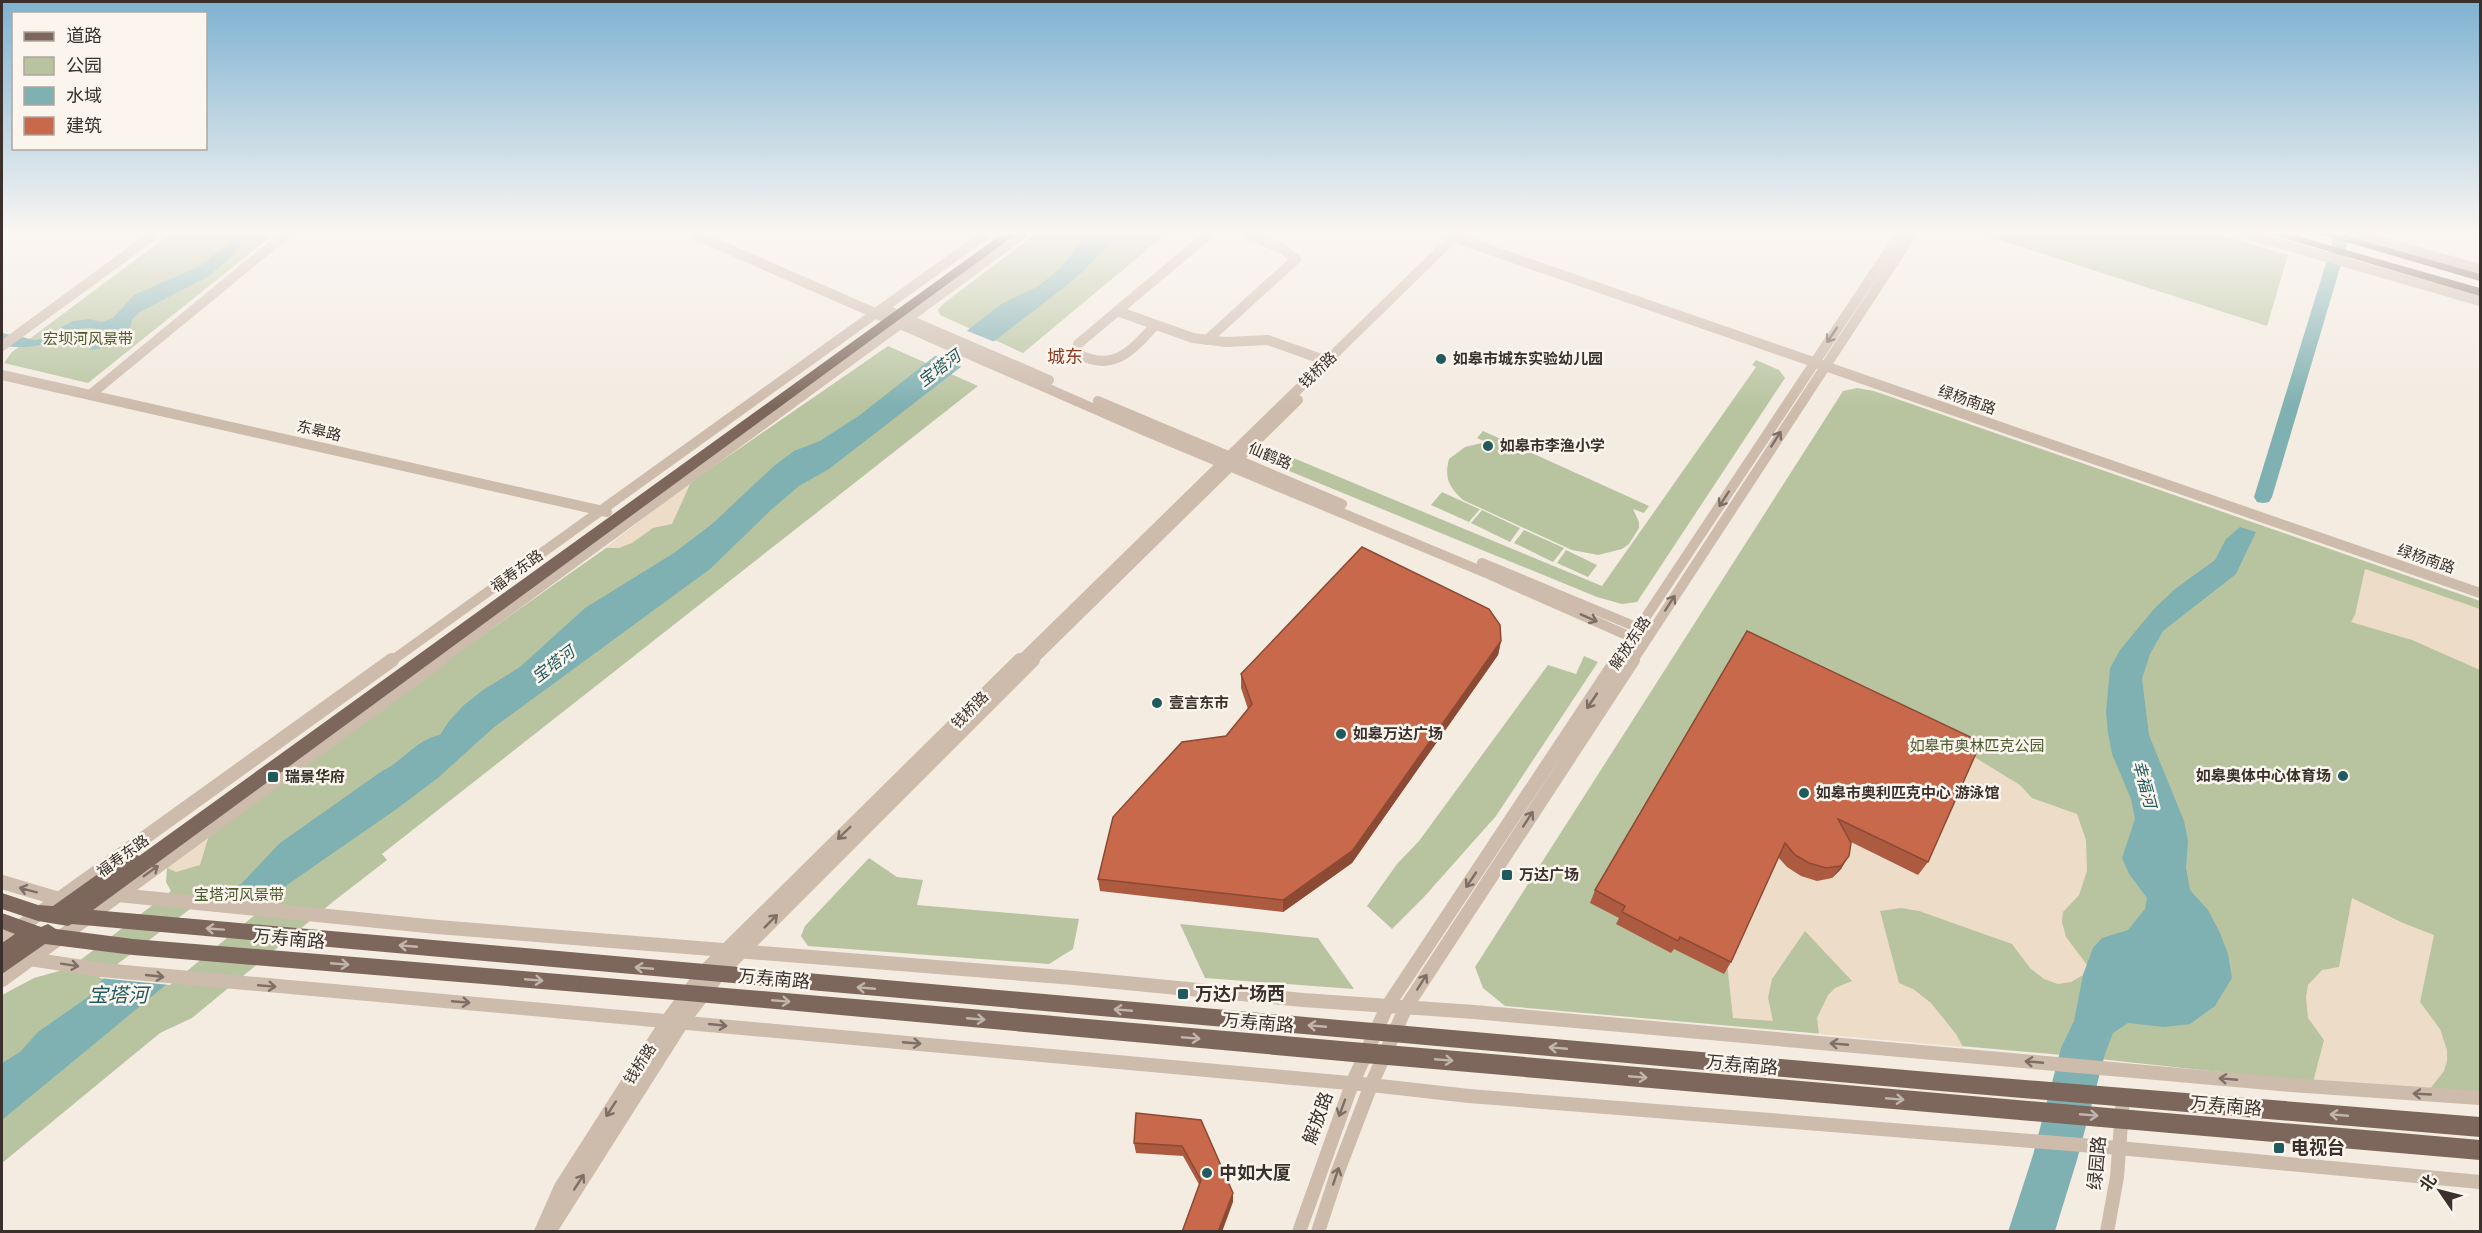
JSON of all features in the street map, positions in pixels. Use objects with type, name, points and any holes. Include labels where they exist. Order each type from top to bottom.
[{"type":"main road","name":"福寿东路","points":[[892,318],[926,292]]},
{"type":"main road","name":"福寿东路","points":[[2,966],[11,948],[56,911],[615,517],[929,292]]},
{"type":"main road","name":"福寿东路","points":[[56,911],[96,898],[615,517]]},
{"type":"main road","name":"万寿南路","points":[[2,901],[56,911],[162,925],[2481,1127]]},
{"type":"main road","name":"万寿南路","points":[[31,931],[133,947],[695,993],[1364,1054],[2481,1150]]},
{"type":"street","points":[[2,346],[76,292]]},
{"type":"street","points":[[90,395],[216,292]]},
{"type":"street","name":"仙鹤路","points":[[830,292],[1394,533],[1642,635]]},
{"type":"street","points":[[892,318],[922,292]]},
{"type":"street","points":[[892,318],[933,292]]},
{"type":"street","points":[[1140,292],[1078,344],[1077,353],[1097,363],[1109,363],[1139,341],[1154,326]]},
{"type":"street","points":[[1207,340],[1260,292]]},
{"type":"street","name":"钱桥路","points":[[1229,461],[1400,292]]},
{"type":"street","name":"钱桥路","points":[[541,1232],[561,1186],[710,974],[1401,292]]},
{"type":"street","name":"绿杨南路","points":[[1614,292],[2481,593]]},
{"type":"street","name":"解放东路","points":[[1364,1054],[1406,1007],[1642,635],[1864,292]]},
{"type":"street","name":"解放东路","points":[[1819,364],[1871,292]]},
{"type":"street","points":[[2451,292],[2481,301]]},
{"type":"street","points":[[1117,311],[1154,326],[1207,340],[1241,342],[1268,340],[1327,362]]},
{"type":"street","name":"东皋路","points":[[2,375],[615,517]]},
{"type":"street","points":[[31,931],[90,916],[615,517]]},
{"type":"street","points":[[2,980],[11,948],[56,911],[615,517]]},
{"type":"street","name":"解放东路","points":[[1385,1055],[1387,1007],[1642,635]]},
{"type":"street","points":[[2,882],[56,911]]},
{"type":"street","points":[[76,899],[118,895],[189,904],[437,927],[1074,978],[2291,1085],[2481,1098]]},
{"type":"street","points":[[11,948],[102,970],[209,981],[675,1021],[1469,1096],[2119,1148],[2481,1182]]},
{"type":"street","name":"钱桥路","points":[[549,1232],[675,1021]]},
{"type":"street","name":"解放路","points":[[1299,1232],[1364,1054]]},
{"type":"street","points":[[1318,1232],[1338,1171],[1385,1055]]},
{"type":"street","name":"绿园路","points":[[2108,1232],[2123,1096]]},
{"type":"green space","name":"宏坝河风景带","points":[[93,292],[202,292],[88,383],[4,363],[12,352]]},
{"type":"green space","points":[[959,292],[1097,292],[1023,353],[940,315],[938,310]]},
{"type":"green space","points":[[2160,292],[2277,292],[2267,326]]},
{"type":"green space","name":"宝塔河风景带","points":[[888,346],[978,386],[382,854],[387,860],[192,1018],[160,1033],[2,1163],[2,995],[34,978],[70,968],[171,891],[166,882],[167,868],[413,684],[606,548],[691,482]]},
{"type":"green space","points":[[1756,360],[1779,370],[1785,378],[1637,602],[1622,604],[1597,597],[1277,466],[1274,460],[1274,450],[1602,586],[1756,367],[1752,365]]},
{"type":"green space","name":"如皋市奥林匹克公园","points":[[1857,388],[1874,391],[2480,601],[2480,1093],[2285,1079],[2062,1055],[1505,1006],[1483,988],[1475,967],[1843,391]]},
{"type":"green space","points":[[1483,431],[1649,506],[1644,513],[1633,509],[1639,522],[1639,528],[1629,544],[1622,549],[1598,555],[1572,550],[1463,500],[1449,482],[1447,472],[1449,459],[1465,447],[1486,442],[1477,438]]},
{"type":"green space","points":[[1442,492],[1480,509],[1469,522],[1431,505]]},
{"type":"green space","points":[[1482,510],[1520,528],[1510,542],[1471,523]]},
{"type":"green space","points":[[1524,530],[1564,548],[1553,562],[1514,543]]},
{"type":"green space","points":[[1566,550],[1597,565],[1588,577],[1557,563]]},
{"type":"green space","points":[[1584,656],[1598,662],[1496,816],[1424,897],[1392,929],[1367,906],[1397,864],[1419,841],[1548,665],[1576,674]]},
{"type":"green space","points":[[869,858],[897,877],[923,880],[917,905],[1079,919],[1073,949],[1049,964],[808,946],[801,936],[805,926]]},
{"type":"green space","points":[[1180,924],[1318,938],[1354,989],[1205,978]]},
{"type":"shaded area","points":[[691,482],[672,524],[653,528],[632,543],[619,548],[606,548]]},
{"type":"shaded area","points":[[2365,569],[2480,609],[2480,670],[2412,640],[2351,622],[2355,615]]},
{"type":"shaded area","points":[[1971,755],[2020,785],[2032,798],[2077,814],[2086,840],[2087,871],[2079,895],[2063,912],[2062,922],[2066,937],[2087,965],[2083,975],[2071,982],[2058,984],[2044,979],[2030,968],[2012,944],[1919,911],[1901,908],[1880,911],[1899,983],[1913,989],[1931,1003],[1956,1034],[1963,1047],[1819,1034],[1817,1018],[1828,995],[1835,988],[1852,981],[1805,931],[1772,979],[1768,998],[1773,1021],[1733,1018],[1727,963],[1777,856],[1835,842]]},
{"type":"shaded area","points":[[209,835],[200,865],[176,872],[167,868]]},
{"type":"shaded area","points":[[2352,898],[2403,923],[2434,935],[2420,1002],[2440,1029],[2447,1050],[2447,1061],[2444,1071],[2426,1094],[2312,1086],[2324,1040],[2308,1018],[2306,997],[2308,985],[2322,970],[2339,967]]},
{"type":"water","points":[[142,292],[179,292],[138,313],[132,320],[128,336],[109,347],[90,350],[88,343],[99,330],[92,328],[77,330],[40,345],[2,346],[2,333],[36,340],[58,333],[62,327],[73,321],[89,319],[102,322],[113,318],[134,295]]},
{"type":"water","name":"宝塔河","points":[[1027,292],[1058,292],[829,469],[799,486],[710,569],[493,728],[439,777],[398,808],[287,885],[2,1120],[2,1063],[20,1052],[38,1032],[88,997],[102,980],[219,891],[241,884],[280,843],[390,767],[423,741],[440,735],[464,705],[520,667],[585,608],[674,553],[712,524],[774,466],[794,451],[820,441],[860,415],[1001,304]]},
{"type":"water","points":[[2240,527],[2256,532],[2236,574],[2163,631],[2150,654],[2142,679],[2149,735],[2184,821],[2188,841],[2186,868],[2190,890],[2208,910],[2220,933],[2228,954],[2232,978],[2215,1006],[2190,1024],[2164,1027],[2128,1023],[2113,1033],[2055,1231],[2008,1232],[2033,1155],[2061,1048],[2074,1021],[2083,975],[2093,948],[2102,938],[2128,930],[2145,909],[2147,898],[2129,874],[2122,858],[2135,819],[2131,799],[2112,754],[2108,733],[2106,712],[2110,668],[2120,650],[2154,609],[2175,589],[2215,560],[2226,539]]},
{"type":"pier","points":[[965,330],[995,342],[964,368],[934,355]]},
{"type":"pier","points":[[210,894],[274,899],[170,985],[99,978]]},
{"type":"building","name":"如皋万达广场","points":[[1362,547],[1489,609],[1500,625],[1501,641],[1353,850],[1283,900],[1098,879],[1113,817],[1182,742],[1226,736],[1252,704],[1241,674]]},
{"type":"building","name":"如皋市奥利匹克中心 游泳馆","points":[[1747,631],[1981,742],[1928,862],[1838,819],[1851,843],[1849,856],[1841,866],[1826,868],[1809,863],[1795,855],[1785,843],[1731,962],[1680,937],[1678,941],[1622,912],[1625,906],[1595,890]]},
{"type":"building","name":"中如大厦","points":[[1136,1113],[1201,1120],[1233,1193],[1218,1232],[1182,1232],[1201,1180],[1182,1146],[1134,1143]]},
{"type":"waterway","name":"幸福河","points":[[2263,497],[2325,292]]},
{"type":"place","name":"如皋市城东实验幼儿园","points":[[1441,359]]},
{"type":"place","name":"如皋市李渔小学","points":[[1488,446]]},
{"type":"place","name":"壹言东市","points":[[1157,703]]},
{"type":"place","name":"如皋万达广场","points":[[1341,734]]},
{"type":"place","name":"如皋奥体中心体育场","points":[[2343,776]]},
{"type":"place","name":"瑞景华府","points":[[273,777]]},
{"type":"place","name":"如皋市奥利匹克中心 游泳馆","points":[[1804,793]]},
{"type":"place","name":"万达广场","points":[[1507,875]]},
{"type":"place","name":"万达广场西","points":[[1183,994]]},
{"type":"place","name":"电视台","points":[[2279,1148]]},
{"type":"place","name":"中如大厦","points":[[1207,1173]]},
{"type":"district","name":"城东","points":[[1065,357]]}]
